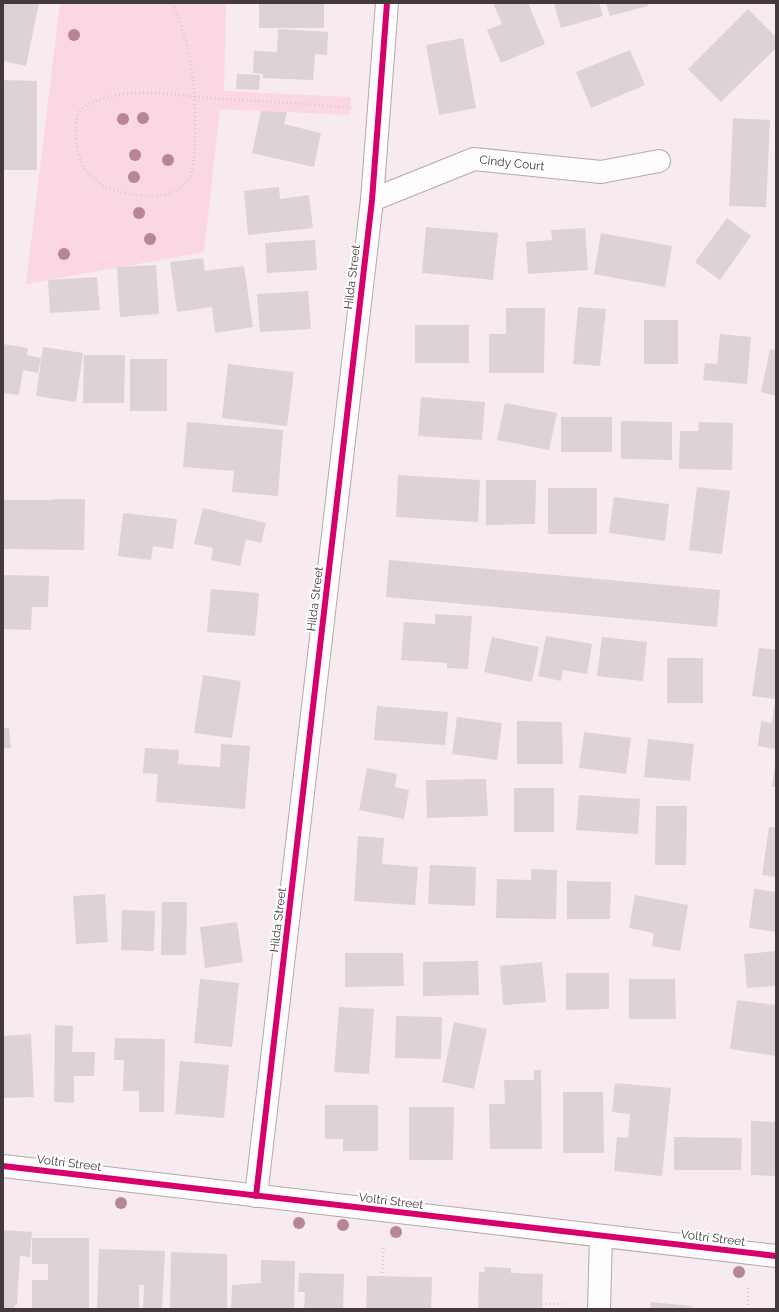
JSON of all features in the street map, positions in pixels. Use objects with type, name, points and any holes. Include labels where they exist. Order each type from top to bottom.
[{"type":"street","name":"Hilda Street","points":[[256,1196],[372,200],[387,3]]},
{"type":"street","name":"Cindy Court","points":[[372,200],[474,158],[601,172],[659,161]]},
{"type":"street","name":"Voltri Street","points":[[3,1166],[776,1256]]},
{"type":"street","points":[[599,1309],[601,1236]]},
{"type":"path","points":[[172,3],[192,64],[193,97],[194,164],[190,177],[176,191],[160,197],[124,193],[101,184],[88,172],[79,157],[76,139],[78,115],[84,107],[105,99],[125,95],[193,97],[354,108]]},
{"type":"path","points":[[382,1277],[384,1246]]},
{"type":"path","points":[[748,1288],[748,1309]]},
{"type":"path","points":[[542,1304],[566,1304]]},
{"type":"shaded area","points":[[60,3],[226,3],[224,91],[351,97],[349,115],[220,109],[204,252],[26,284]]},
{"type":"building","points":[[3,3],[39,3],[26,66],[3,61]]},
{"type":"building","points":[[259,3],[324,3],[324,28],[259,28]]},
{"type":"building","points":[[493,3],[528,3],[545,44],[501,63],[487,30],[502,24]]},
{"type":"building","points":[[554,3],[599,3],[603,16],[561,28]]},
{"type":"building","points":[[606,3],[648,3],[648,6],[610,16]]},
{"type":"building","points":[[748,9],[776,37],[776,48],[721,102],[688,69]]},
{"type":"building","points":[[278,29],[328,32],[327,55],[315,54],[313,80],[263,78],[263,74],[253,73],[254,51],[277,52]]},
{"type":"building","points":[[463,38],[476,108],[439,115],[426,45]]},
{"type":"building","points":[[630,50],[645,85],[591,108],[576,72]]},
{"type":"building","points":[[237,74],[260,75],[259,90],[236,89]]},
{"type":"building","points":[[3,80],[37,81],[37,170],[3,170]]},
{"type":"building","points":[[261,111],[287,112],[284,124],[321,133],[314,167],[252,153]]},
{"type":"building","points":[[733,118],[770,120],[766,207],[729,206]]},
{"type":"building","points":[[279,187],[280,199],[309,195],[313,228],[248,235],[244,191]]},
{"type":"building","points":[[727,218],[751,236],[720,280],[695,262]]},
{"type":"building","points":[[426,227],[498,233],[493,280],[422,273]]},
{"type":"building","points":[[585,228],[588,270],[528,274],[526,242],[552,240],[551,230]]},
{"type":"building","points":[[601,233],[672,246],[665,287],[594,274]]},
{"type":"building","points":[[315,240],[317,270],[267,273],[265,243]]},
{"type":"building","points":[[203,258],[205,271],[244,266],[253,327],[215,333],[212,307],[177,312],[170,262]]},
{"type":"building","points":[[156,265],[159,314],[120,317],[117,267]]},
{"type":"building","points":[[97,277],[100,310],[50,313],[48,280]]},
{"type":"building","points":[[308,291],[311,329],[260,332],[257,294]]},
{"type":"building","points":[[578,307],[606,309],[600,366],[573,364]]},
{"type":"building","points":[[506,308],[545,308],[544,373],[489,373],[489,334],[506,334]]},
{"type":"building","points":[[644,320],[678,320],[678,364],[644,364]]},
{"type":"building","points":[[415,325],[469,325],[469,363],[415,363]]},
{"type":"building","points":[[720,334],[751,337],[747,384],[703,380],[705,363],[717,364]]},
{"type":"building","points":[[3,344],[28,348],[27,355],[41,358],[38,373],[23,370],[19,395],[3,393]]},
{"type":"building","points":[[43,347],[83,353],[76,402],[36,396]]},
{"type":"building","points":[[770,349],[776,350],[776,396],[761,392]]},
{"type":"building","points":[[84,355],[125,355],[124,403],[83,403]]},
{"type":"building","points":[[130,359],[167,359],[167,411],[130,411]]},
{"type":"building","points":[[228,364],[294,372],[287,426],[222,418]]},
{"type":"building","points":[[421,397],[485,402],[482,440],[418,436]]},
{"type":"building","points":[[505,403],[557,413],[549,450],[497,440]]},
{"type":"building","points":[[561,417],[612,417],[612,452],[561,452]]},
{"type":"building","points":[[621,421],[672,422],[672,460],[621,459]]},
{"type":"building","points":[[187,422],[283,430],[278,496],[232,492],[234,471],[183,467]]},
{"type":"building","points":[[699,422],[733,423],[732,470],[679,469],[680,431],[698,431]]},
{"type":"building","points":[[398,475],[480,480],[478,522],[396,517]]},
{"type":"building","points":[[486,480],[536,480],[535,524],[486,525]]},
{"type":"building","points":[[697,487],[730,491],[722,554],[689,550]]},
{"type":"building","points":[[548,488],[597,488],[597,534],[548,534]]},
{"type":"building","points":[[614,497],[669,504],[665,541],[609,533]]},
{"type":"building","points":[[85,499],[84,550],[3,549],[3,500]]},
{"type":"building","points":[[203,508],[266,523],[261,543],[246,539],[240,566],[211,560],[213,548],[194,544]]},
{"type":"building","points":[[123,513],[177,519],[173,549],[153,546],[151,560],[118,556]]},
{"type":"building","points":[[389,560],[720,590],[717,627],[386,597]]},
{"type":"building","points":[[3,575],[49,576],[48,607],[32,607],[31,630],[3,629]]},
{"type":"building","points":[[211,589],[259,593],[255,636],[207,632]]},
{"type":"building","points":[[435,614],[472,616],[468,669],[447,668],[447,663],[401,660],[404,622],[435,624]]},
{"type":"building","points":[[546,636],[592,644],[587,674],[563,670],[561,681],[538,676]]},
{"type":"building","points":[[492,637],[539,647],[532,682],[484,672]]},
{"type":"building","points":[[602,637],[647,642],[643,681],[597,676]]},
{"type":"building","points":[[759,648],[776,650],[776,699],[752,696]]},
{"type":"building","points":[[667,658],[703,658],[703,703],[667,703]]},
{"type":"building","points":[[203,675],[241,681],[232,738],[194,733]]},
{"type":"building","points":[[774,705],[776,706],[776,749],[758,746],[761,721],[772,723]]},
{"type":"building","points":[[377,706],[448,712],[445,745],[374,740]]},
{"type":"building","points":[[457,717],[502,723],[497,760],[452,754]]},
{"type":"building","points":[[517,721],[562,722],[563,764],[517,764]]},
{"type":"building","points":[[3,728],[9,728],[11,748],[3,748]]},
{"type":"building","points":[[584,732],[631,738],[626,774],[579,768]]},
{"type":"building","points":[[648,739],[694,744],[690,781],[644,777]]},
{"type":"building","points":[[221,744],[250,746],[245,809],[156,802],[158,774],[143,773],[145,748],[179,750],[178,764],[220,767]]},
{"type":"building","points":[[775,764],[776,787],[772,787]]},
{"type":"building","points":[[367,768],[397,774],[395,787],[409,790],[404,819],[359,810]]},
{"type":"building","points":[[486,779],[488,816],[427,818],[426,780]]},
{"type":"building","points":[[514,788],[554,788],[554,832],[514,832]]},
{"type":"building","points":[[579,795],[640,799],[638,834],[576,830]]},
{"type":"building","points":[[656,806],[687,806],[686,865],[655,865]]},
{"type":"building","points":[[769,827],[776,828],[776,877],[762,875]]},
{"type":"building","points":[[358,836],[384,838],[382,864],[418,867],[415,905],[354,901]]},
{"type":"building","points":[[430,865],[476,867],[475,906],[428,904]]},
{"type":"building","points":[[531,869],[557,870],[556,919],[496,918],[497,879],[531,880]]},
{"type":"building","points":[[567,881],[611,882],[610,919],[567,919]]},
{"type":"building","points":[[754,889],[776,892],[776,932],[749,928]]},
{"type":"building","points":[[105,894],[108,942],[76,944],[73,896]]},
{"type":"building","points":[[635,895],[688,905],[680,951],[652,946],[654,933],[629,928]]},
{"type":"building","points":[[162,902],[187,902],[186,955],[161,955]]},
{"type":"building","points":[[122,910],[155,911],[154,951],[121,950]]},
{"type":"building","points":[[237,922],[243,962],[205,968],[200,927]]},
{"type":"building","points":[[776,951],[776,986],[747,988],[744,954]]},
{"type":"building","points":[[345,953],[403,953],[404,986],[345,987]]},
{"type":"building","points":[[478,961],[479,995],[423,996],[423,962]]},
{"type":"building","points":[[542,962],[546,1002],[503,1005],[500,966]]},
{"type":"building","points":[[566,973],[609,973],[609,1009],[566,1010]]},
{"type":"building","points":[[200,979],[239,983],[232,1047],[194,1043]]},
{"type":"building","points":[[629,979],[675,979],[676,1019],[629,1019]]},
{"type":"building","points":[[737,1000],[776,1005],[776,1056],[730,1049]]},
{"type":"building","points":[[339,1007],[374,1009],[369,1074],[334,1072]]},
{"type":"building","points":[[396,1016],[442,1017],[441,1059],[395,1058]]},
{"type":"building","points":[[454,1022],[487,1029],[474,1089],[442,1082]]},
{"type":"building","points":[[55,1025],[73,1026],[72,1052],[95,1052],[94,1076],[74,1076],[74,1103],[54,1102]]},
{"type":"building","points":[[31,1034],[34,1097],[3,1098],[3,1036]]},
{"type":"building","points":[[115,1038],[165,1039],[164,1112],[139,1112],[139,1091],[123,1091],[124,1060],[114,1060]]},
{"type":"building","points":[[180,1061],[229,1065],[224,1118],[175,1114]]},
{"type":"building","points":[[534,1070],[541,1070],[542,1149],[490,1149],[489,1104],[505,1104],[504,1080],[534,1080]]},
{"type":"building","points":[[615,1083],[671,1088],[662,1176],[614,1171],[617,1137],[628,1138],[630,1114],[612,1112]]},
{"type":"building","points":[[563,1092],[603,1092],[604,1153],[563,1153]]},
{"type":"building","points":[[325,1105],[378,1105],[378,1151],[343,1151],[343,1139],[325,1139]]},
{"type":"building","points":[[409,1107],[454,1107],[453,1160],[409,1160]]},
{"type":"building","points":[[751,1121],[776,1122],[776,1176],[751,1175]]},
{"type":"building","points":[[674,1137],[742,1138],[741,1170],[674,1170]]},
{"type":"building","points":[[3,1230],[32,1232],[30,1257],[20,1256],[17,1305],[15,1305],[14,1309],[3,1309]]},
{"type":"building","points":[[32,1238],[89,1238],[89,1309],[32,1309],[32,1280],[48,1280],[48,1264],[32,1264]]},
{"type":"building","points":[[99,1249],[165,1251],[162,1308],[143,1308],[144,1285],[139,1285],[139,1309],[97,1309]]},
{"type":"building","points":[[171,1252],[227,1254],[227,1309],[170,1309]]},
{"type":"building","points":[[261,1260],[295,1261],[294,1309],[231,1309],[232,1285],[261,1283]]},
{"type":"building","points":[[484,1267],[511,1268],[511,1273],[543,1274],[542,1309],[478,1309],[479,1272],[485,1272]]},
{"type":"building","points":[[299,1273],[344,1274],[343,1309],[304,1309],[305,1292],[298,1292]]},
{"type":"building","points":[[367,1276],[432,1277],[431,1309],[366,1309]]},
{"type":"building","points":[[651,1302],[692,1306],[691,1309],[650,1309]]},
{"type":"cycle path","points":[[256,1196],[372,200],[387,3]]},
{"type":"cycle path","points":[[3,1166],[776,1256]]}]
